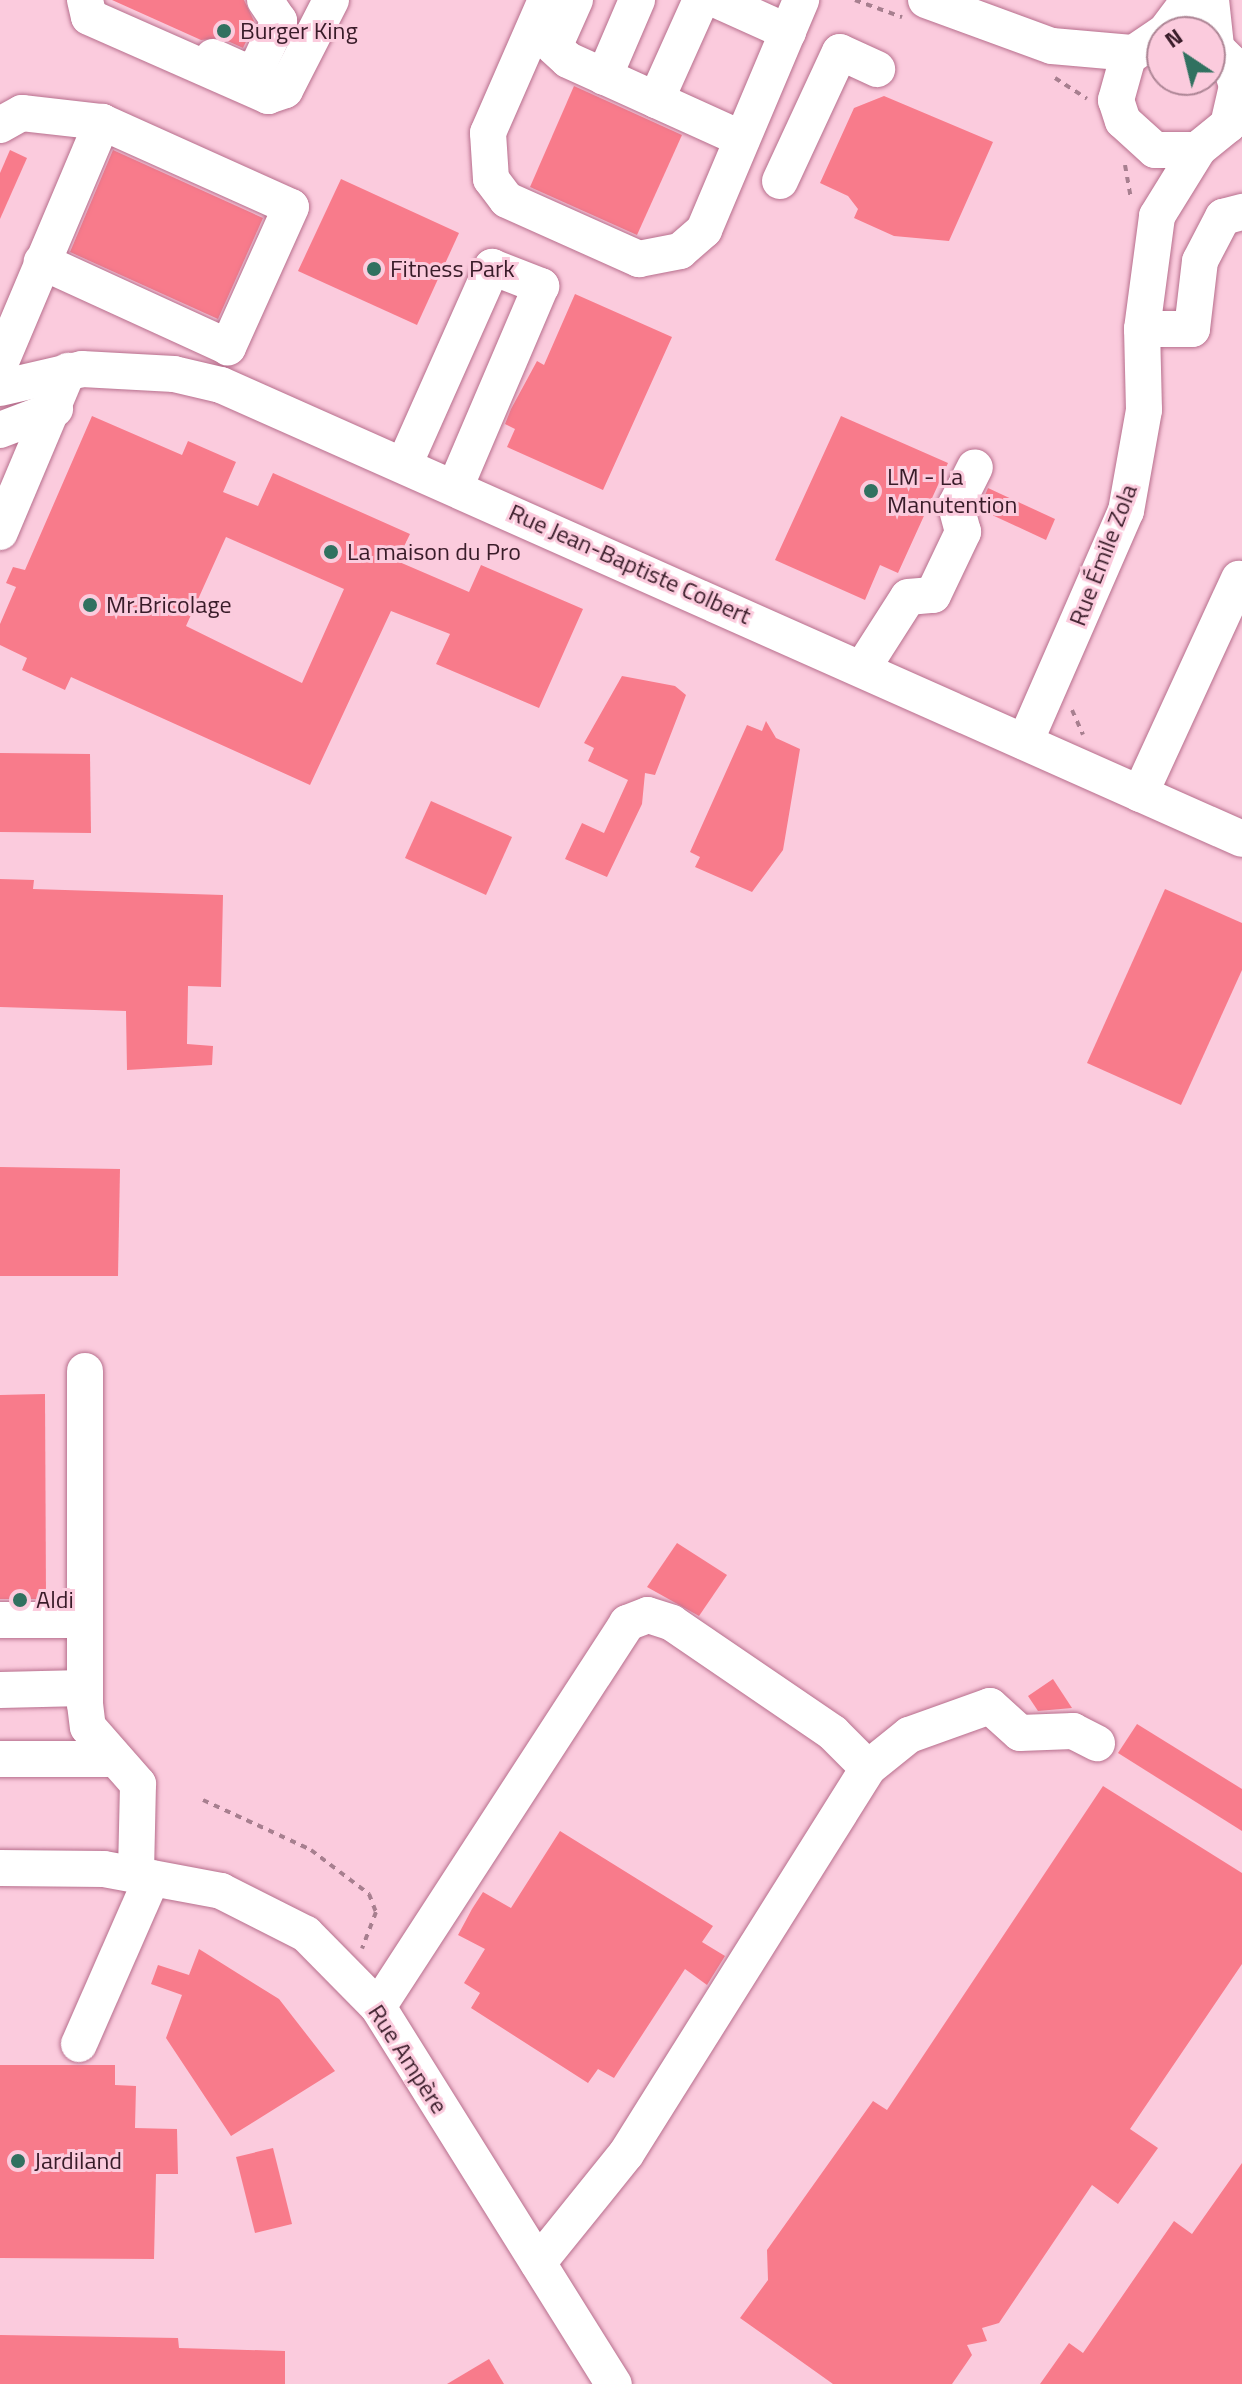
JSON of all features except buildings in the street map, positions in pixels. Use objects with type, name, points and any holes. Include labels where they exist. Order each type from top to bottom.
[{"type":"street","points":[[85,0],[89,17],[268,96],[285,90],[331,0]]},
{"type":"street","points":[[97,0],[244,71],[258,66],[279,21],[265,0]]},
{"type":"street","points":[[546,0],[488,133],[484,157],[507,200],[639,259],[680,251],[704,230],[794,16],[717,0]]},
{"type":"street","points":[[575,0],[554,47],[604,77],[656,100],[748,124],[801,133]]},
{"type":"street","points":[[604,77],[637,0]]},
{"type":"street","points":[[656,100],[701,0]]},
{"type":"street","points":[[1177,16],[1189,0]]},
{"type":"street","points":[[919,10],[1046,58],[1104,99],[1123,121],[1134,151],[1176,153],[1219,142]]},
{"type":"street","points":[[1104,99],[1132,53],[1146,44]]},
{"type":"street","points":[[780,181],[840,52],[877,69]]},
{"type":"street","points":[[1046,58],[1132,53]]},
{"type":"street","points":[[1226,66],[1240,89]]},
{"type":"street","name":"Rue Émile Zola","points":[[1144,212],[1219,142],[1240,89]]},
{"type":"street","points":[[0,125],[22,113],[102,122],[291,207],[228,347],[42,262]]},
{"type":"street","points":[[0,364],[102,122]]},
{"type":"street","name":"Rue Émile Zola","points":[[1025,742],[1126,511],[1144,410],[1144,212],[1134,151]]},
{"type":"street","points":[[1142,329],[1192,329],[1200,261],[1223,217],[1242,212]]},
{"type":"street","points":[[404,465],[492,267],[541,286],[456,485]]},
{"type":"street","points":[[0,532],[55,409],[68,371]]},
{"type":"street","name":"Rue Jean-Baptiste Colbert","points":[[0,388],[68,371],[174,374],[221,385],[456,485],[1242,839]]},
{"type":"street","points":[[436,392],[489,412]]},
{"type":"street","points":[[0,430],[55,409]]},
{"type":"street","points":[[862,669],[908,597],[933,595],[963,532],[956,505],[975,467]]},
{"type":"street","points":[[1140,794],[1239,579]]},
{"type":"street","points":[[79,2044],[139,1897],[138,1784],[88,1727],[84,1688],[85,1371]]},
{"type":"street","points":[[378,2007],[627,1623],[648,1615],[672,1623],[833,1733],[868,1768]]},
{"type":"street","points":[[0,1620],[85,1620]]},
{"type":"street","points":[[0,1690],[84,1688]]},
{"type":"street","points":[[538,2263],[626,2154],[868,1768],[909,1735],[990,1706],[1020,1733],[1073,1731],[1097,1743]]},
{"type":"street","points":[[0,1759],[115,1759]]},
{"type":"street","name":"Rue Ampère","points":[[0,1868],[89,1869],[139,1897],[221,1891],[306,1934],[378,2007],[614,2384]]},
{"type":"street","points":[[89,1869],[139,1897]]},
{"type":"path","points":[[855,0],[919,10]]},
{"type":"path","points":[[1046,58],[1104,99]]},
{"type":"path","points":[[1134,151],[1144,212]]},
{"type":"path","points":[[203,1800],[311,1850],[369,1894],[376,1912],[372,1936],[344,1972]]},
{"type":"place","name":"Burger King","points":[[224,31]]},
{"type":"place","name":"Fitness Park","points":[[374,269]]},
{"type":"place","name":"LM - La Manutention","points":[[871,491]]},
{"type":"place","name":"La maison du Pro","points":[[331,552]]},
{"type":"place","name":"Mr.Bricolage","points":[[90,605]]},
{"type":"place","name":"Aldi","points":[[20,1600]]},
{"type":"place","name":"Jardiland","points":[[18,2161]]}]
